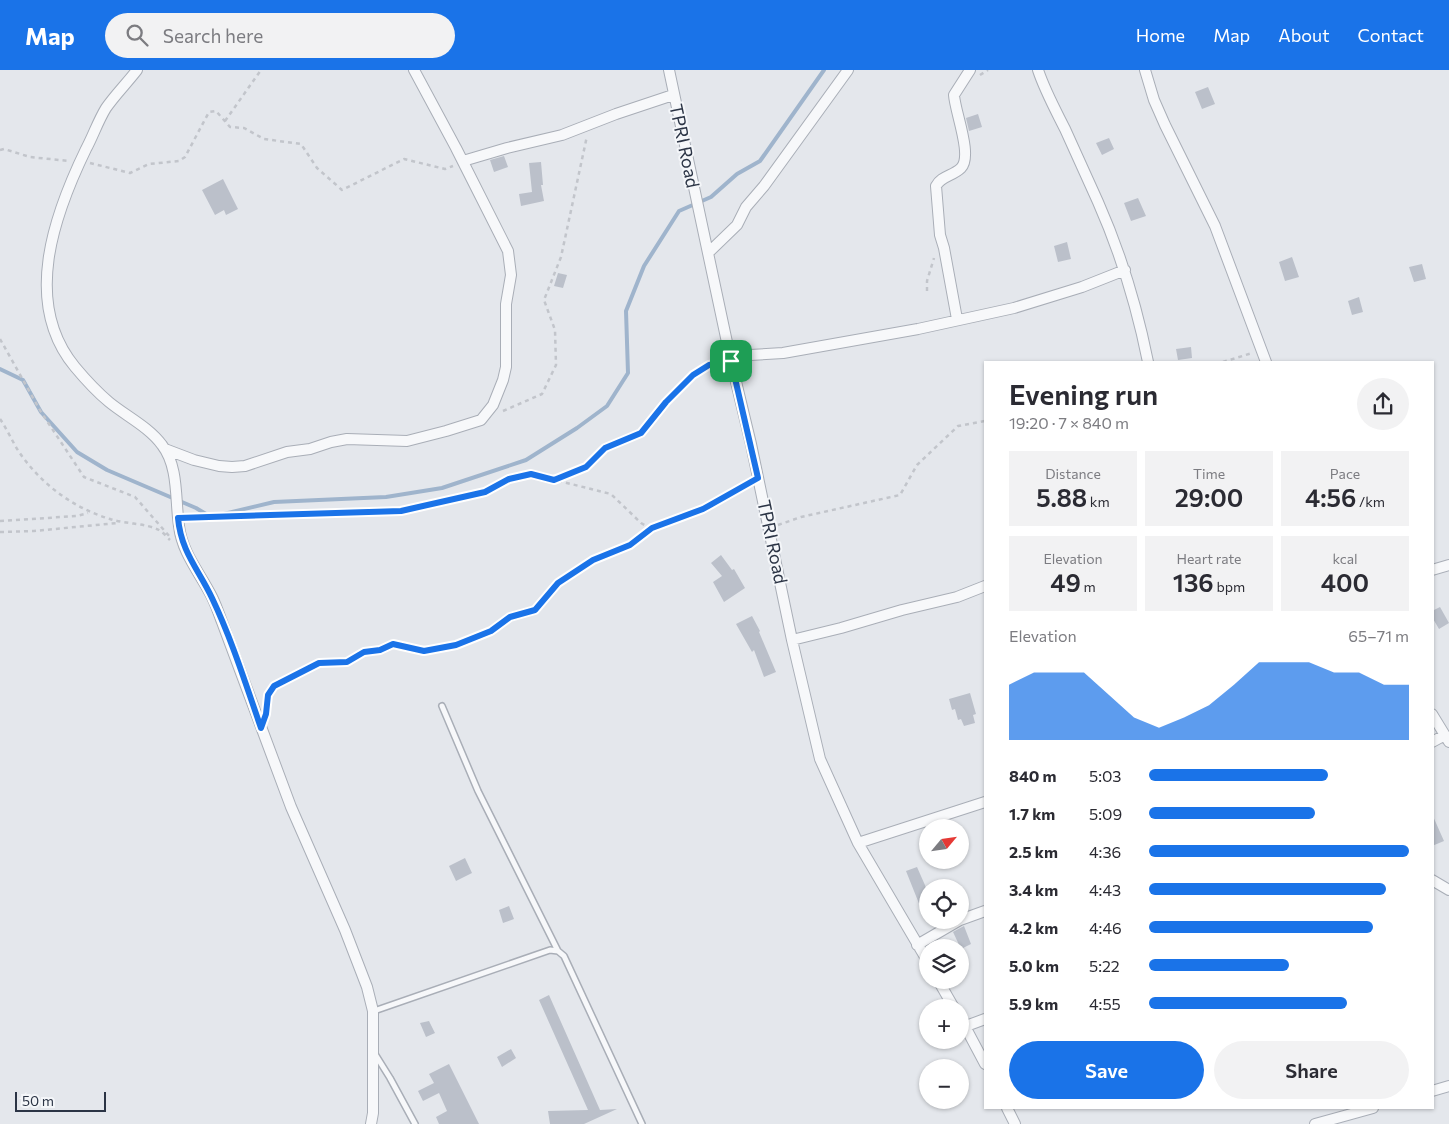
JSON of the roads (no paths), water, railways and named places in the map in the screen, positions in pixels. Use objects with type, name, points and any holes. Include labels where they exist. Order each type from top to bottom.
[{"type":"street","points":[[137,70],[106,108],[80,161],[58,213],[48,254],[47,296],[55,333],[64,351],[81,374],[108,401],[152,435],[165,449],[170,459],[179,527],[188,556],[212,597],[291,807],[359,962],[373,1012],[373,1114],[371,1124]]},
{"type":"street","points":[[165,449],[194,460],[232,467],[245,466],[287,452],[310,449],[347,439],[407,441],[475,422],[485,416],[493,406],[506,367],[506,304],[511,275],[508,252],[463,161],[414,70]]},
{"type":"street","name":"TPRI Road","points":[[669,70],[792,640],[820,759],[858,843],[919,948]]},
{"type":"street","points":[[708,253],[738,225],[746,207],[764,186],[848,70]]},
{"type":"street","points":[[957,319],[941,240],[936,206],[936,186],[940,180],[958,170],[964,164],[965,146],[954,95],[970,70]]},
{"type":"street","points":[[1038,70],[1043,86],[1098,203],[1125,270],[1140,321],[1148,361]]},
{"type":"street","points":[[1145,70],[1154,100],[1215,226],[1266,361]]},
{"type":"street","points":[[463,161],[562,135],[673,95]]},
{"type":"street","points":[[731,361],[750,355],[783,353],[918,329],[1014,308],[1046,299],[1125,270]]},
{"type":"street","points":[[1434,569],[1449,565]]},
{"type":"street","points":[[792,640],[957,597],[984,586]]},
{"type":"street","points":[[1434,717],[1447,738],[1434,741]]},
{"type":"street","points":[[858,843],[984,802]]},
{"type":"street","points":[[1434,881],[1449,890]]},
{"type":"street","points":[[917,945],[960,920],[984,911]]},
{"type":"street","points":[[969,1025],[984,1019]]},
{"type":"street","points":[[969,1032],[984,1062]]},
{"type":"street","points":[[1434,1090],[1449,1086]]},
{"type":"street","points":[[1008,1109],[1015,1124]]},
{"type":"street","points":[[1315,1124],[1369,1109]]},
{"type":"lane","points":[[442,706],[478,791],[558,952]]},
{"type":"lane","points":[[373,1012],[550,950],[558,952],[564,956],[642,1124]]},
{"type":"lane","points":[[373,1052],[390,1078],[415,1124]]},
{"type":"waterway","points":[[0,369],[23,380],[41,412],[77,452],[107,470],[196,508],[211,517],[274,502],[386,497],[442,488],[526,460],[577,428],[607,406],[628,373],[626,311],[644,266],[679,211],[711,197],[737,174],[760,161],[824,70]]}]
